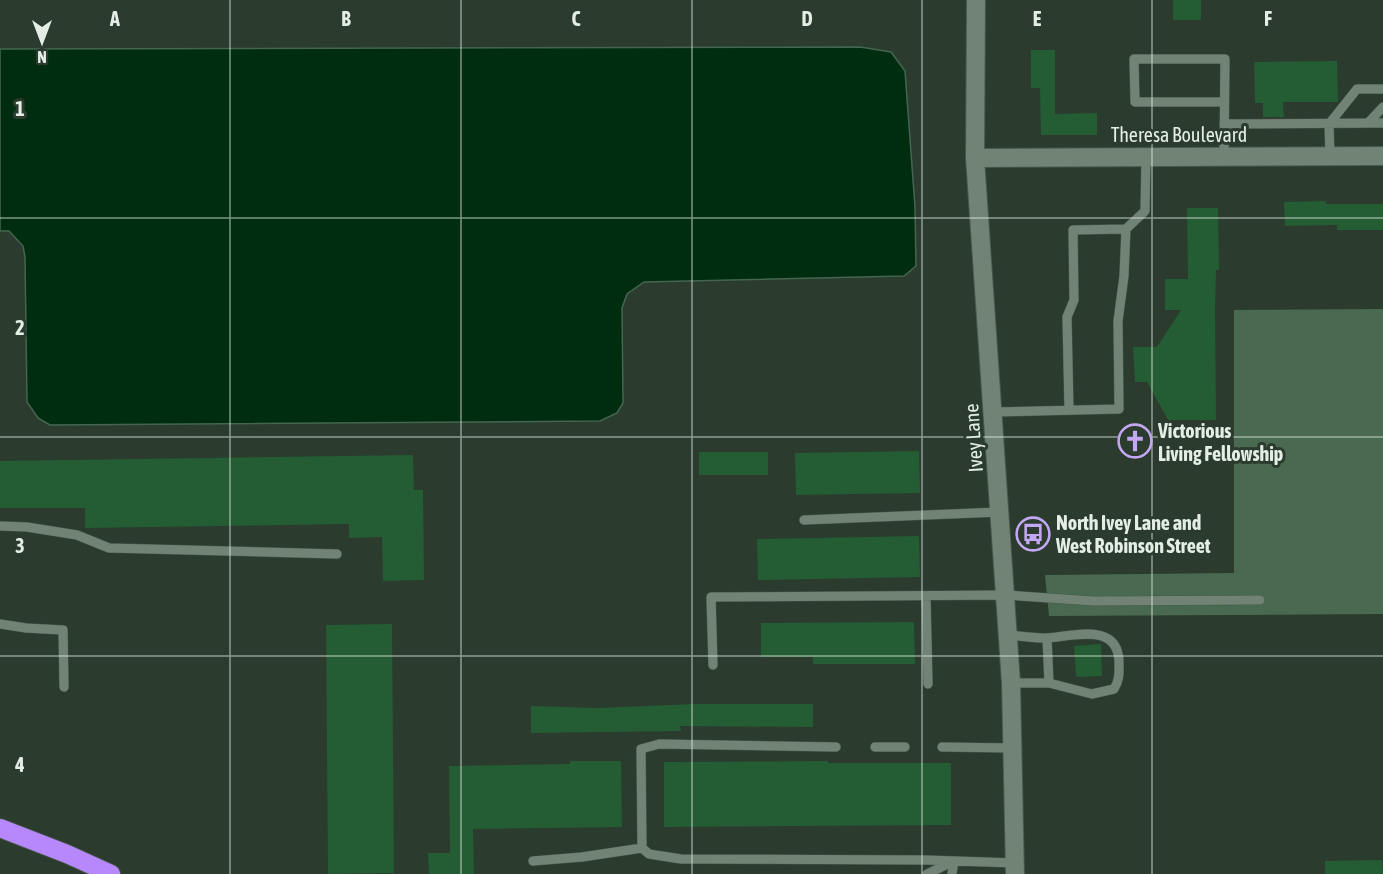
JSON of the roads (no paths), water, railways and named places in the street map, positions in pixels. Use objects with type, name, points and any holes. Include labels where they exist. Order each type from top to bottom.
[{"type":"highway","points":[[0,828],[111,874]]},
{"type":"street","name":"Ivey Lane","points":[[976,0],[975,158],[1009,635],[1015,868]]},
{"type":"street","name":"Theresa Boulevard","points":[[975,158],[1383,156]]},
{"type":"lane","points":[[1224,102],[1135,102],[1134,59],[1225,59],[1224,157]]},
{"type":"lane","points":[[1330,156],[1329,124],[1357,89],[1383,89]]},
{"type":"lane","points":[[1368,123],[1383,107]]},
{"type":"lane","points":[[1224,124],[1383,123]]},
{"type":"lane","points":[[1069,410],[1067,317],[1074,300],[1073,230],[1126,229],[1146,211],[1146,157]]},
{"type":"lane","points":[[993,412],[1119,409],[1118,321],[1125,276],[1126,229]]},
{"type":"lane","points":[[804,520],[1000,512]]},
{"type":"lane","points":[[0,526],[27,527],[76,535],[109,548],[337,554]]},
{"type":"lane","points":[[713,665],[711,597],[1006,595],[1093,601],[1260,600]]},
{"type":"lane","points":[[926,596],[928,684]]},
{"type":"lane","points":[[0,624],[63,630],[64,687]]},
{"type":"lane","points":[[1009,635],[1047,638],[1065,634],[1095,634],[1109,639],[1118,654],[1119,681],[1114,689],[1092,694],[1049,683],[1011,683]]},
{"type":"lane","points":[[1047,638],[1049,683]]},
{"type":"lane","points":[[836,747],[659,744],[641,748],[642,848],[649,854],[681,859],[954,861],[1015,868]]},
{"type":"lane","points":[[875,747],[905,747]]},
{"type":"lane","points":[[942,747],[1013,748]]},
{"type":"lane","points":[[533,861],[582,858],[642,848]]},
{"type":"lane","points":[[927,874],[954,861]]},
{"type":"lane","points":[[952,874],[954,861]]},
{"type":"place","name":"Victorious Living Fellowship","points":[[1135,441]]},
{"type":"place","name":"North Ivey Lane and West Robinson Street","points":[[1033,534]]}]
